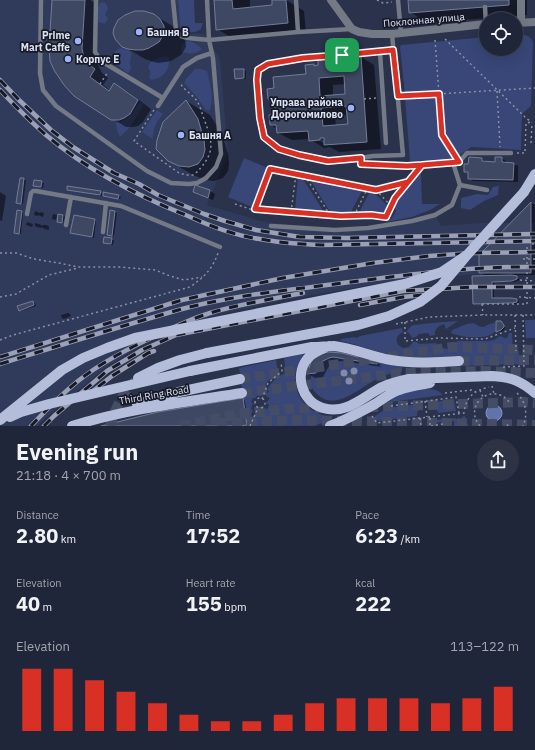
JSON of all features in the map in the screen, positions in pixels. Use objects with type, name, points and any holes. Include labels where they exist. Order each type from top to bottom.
[{"type":"main road","points":[[138,378],[158,368],[207,352],[358,325],[389,316],[420,302],[440,286],[524,192],[535,174]]},
{"type":"main road","points":[[0,421],[62,370],[83,358],[135,338],[404,284],[442,272],[467,255]]},
{"type":"main road","points":[[0,421],[21,412],[49,404],[190,371],[312,347],[329,346],[346,348],[375,357],[404,362],[416,363],[459,361]]},
{"type":"main road","points":[[329,346],[317,351],[305,362],[301,378],[301,386],[305,395],[309,400],[322,408],[340,410],[351,406],[383,387],[403,380],[424,378],[504,376],[525,385],[535,393]]},
{"type":"main road","points":[[330,426],[350,418],[376,403],[388,394],[400,389],[461,377]]},
{"type":"main road","points":[[96,419],[133,405],[178,392],[240,379]]},
{"type":"main road","name":"Third Ring Road","points":[[75,425],[162,405],[242,393]]},
{"type":"street","points":[[331,0],[352,29]]},
{"type":"street","points":[[519,12],[521,0]]},
{"type":"street","points":[[523,23],[535,22]]},
{"type":"street","name":"Поклонная улица","points":[[352,29],[359,32],[372,34],[392,34],[479,25]]},
{"type":"lane","points":[[41,0],[40,72],[43,90],[56,106],[147,172],[171,183],[189,184],[197,183],[206,178],[216,167],[221,154],[212,52],[209,40],[207,0]]},
{"type":"lane","points":[[96,0],[95,52],[101,61],[162,98]]},
{"type":"lane","points":[[173,0],[176,30],[181,36],[209,40],[352,29]]},
{"type":"lane","points":[[296,0],[298,32]]},
{"type":"lane","points":[[396,1],[401,33]]},
{"type":"lane","points":[[485,7],[485,12]]},
{"type":"lane","points":[[392,34],[403,155],[373,156],[328,161],[279,149],[264,137],[260,118],[257,80],[258,70],[268,64],[303,58],[393,50]]},
{"type":"lane","points":[[158,106],[184,67],[197,58],[212,52]]},
{"type":"lane","points":[[380,52],[386,143]]},
{"type":"lane","points":[[361,158],[361,164],[407,166],[459,162],[467,154],[511,152]]},
{"type":"lane","points":[[271,226],[335,230],[368,228],[412,221],[435,215],[452,205],[460,185],[453,163]]},
{"type":"lane","points":[[460,185],[487,190]]},
{"type":"lane","points":[[27,214],[31,193],[33,191],[106,203],[121,206],[220,247]]},
{"type":"lane","points":[[66,225],[70,197]]},
{"type":"lane","points":[[103,232],[106,203]]},
{"type":"path","points":[[377,0],[383,3],[396,1]]},
{"type":"path","points":[[445,39],[527,119],[532,122]]},
{"type":"path","points":[[435,40],[442,135],[459,162]]},
{"type":"path","points":[[100,84],[111,67]]},
{"type":"path","points":[[158,106],[134,141],[179,173],[194,175],[203,166],[210,154],[211,139],[198,102],[181,85],[177,76]]},
{"type":"path","points":[[398,96],[535,88]]},
{"type":"path","points":[[497,90],[500,153]]},
{"type":"path","points":[[364,99],[383,98]]},
{"type":"path","points":[[531,143],[532,122]]},
{"type":"path","points":[[519,152],[525,152],[526,123],[532,122]]},
{"type":"path","points":[[235,204],[250,209],[290,213],[341,216],[371,215],[386,217],[395,198],[422,165]]},
{"type":"path","points":[[255,209],[270,169],[376,190],[408,182]]},
{"type":"path","points":[[290,213],[296,174]]},
{"type":"path","points":[[305,176],[330,215]]},
{"type":"path","points":[[354,216],[368,189]]},
{"type":"path","points":[[376,190],[392,206]]},
{"type":"path","points":[[483,315],[482,304],[527,304],[528,244]]},
{"type":"path","points":[[0,340],[13,335],[190,287],[204,277],[215,262],[220,247]]},
{"type":"path","points":[[0,253],[16,253],[34,259],[78,267],[119,267],[155,270],[184,280],[204,277]]},
{"type":"path","points":[[523,259],[535,259]]},
{"type":"path","points":[[0,297],[16,294],[49,275],[78,267]]},
{"type":"path","points":[[520,280],[535,280]]},
{"type":"path","points":[[519,297],[535,298]]},
{"type":"path","points":[[504,367],[524,366],[523,314]]},
{"type":"path","points":[[393,325],[429,317],[523,314],[535,315]]},
{"type":"path","points":[[515,315],[516,351]]},
{"type":"path","points":[[405,322],[405,340],[439,338],[485,340],[515,328]]},
{"type":"path","points":[[250,426],[258,408],[263,407],[265,403],[262,399],[268,383],[282,371],[282,368]]},
{"type":"path","points":[[372,416],[377,423],[459,414],[464,413],[470,396],[476,392],[492,386],[494,394]]},
{"type":"path","points":[[445,393],[471,390],[476,392]]},
{"type":"path","points":[[480,390],[484,397]]},
{"type":"path","points":[[514,391],[522,399],[524,405],[526,416],[523,426]]},
{"type":"path","points":[[480,426],[476,420],[475,410],[476,404],[484,397],[499,394],[510,403]]},
{"type":"path","points":[[387,406],[456,397],[459,414]]},
{"type":"path","points":[[258,408],[255,401],[259,398],[262,399]]},
{"type":"path","points":[[425,401],[427,417]]},
{"type":"path","points":[[368,419],[376,414]]},
{"type":"path","points":[[430,417],[430,426],[443,424],[443,426]]},
{"type":"path","points":[[420,418],[421,426]]},
{"type":"path","points":[[507,426],[510,422]]},
{"type":"shaded area","points":[[0,0],[178,0],[180,30],[184,33],[204,34],[220,59],[228,153],[207,205],[264,222],[335,229],[365,227],[436,217],[441,226],[481,223],[535,223],[535,271],[511,271],[382,283],[284,300],[212,316],[181,327],[140,346],[105,368],[37,426],[0,426]]},
{"type":"shaded area","points":[[178,0],[194,0],[195,23],[203,23],[201,29],[196,32],[190,32],[180,28]]},
{"type":"shaded area","points":[[104,2],[108,9],[105,14],[108,19],[105,24],[98,22],[97,18],[97,11],[100,3]]},
{"type":"shaded area","points":[[523,35],[530,38],[533,42],[531,106],[522,114],[521,150],[471,147],[453,160],[410,161],[401,45],[479,38],[479,56],[523,56]]},
{"type":"shaded area","points":[[187,41],[202,49],[192,54],[182,52],[182,45]]},
{"type":"shaded area","points":[[120,48],[128,50],[132,53],[130,61],[131,69],[128,73],[113,61],[114,53]]},
{"type":"shaded area","points":[[166,56],[169,58],[167,70],[159,78],[151,80],[149,77],[149,65],[155,60]]},
{"type":"shaded area","points":[[195,69],[207,71],[212,97],[209,111],[205,109],[184,83]]},
{"type":"shaded area","points":[[140,102],[144,104],[130,127],[120,137],[116,123],[127,118]]},
{"type":"shaded area","points":[[157,110],[163,114],[155,125],[153,139],[142,132]]},
{"type":"shaded area","points":[[244,158],[268,168],[252,207],[228,197]]},
{"type":"shaded area","points":[[421,172],[422,204],[440,204],[430,210],[412,217],[386,222],[387,219],[391,219],[396,211],[394,205],[400,195]]},
{"type":"shaded area","points":[[298,177],[303,179],[324,212],[295,210]]},
{"type":"shaded area","points":[[311,181],[362,191],[351,212],[330,212]]},
{"type":"shaded area","points":[[499,186],[498,195],[484,201],[470,210],[461,208],[461,198],[477,194],[488,195],[493,187]]},
{"type":"shaded area","points":[[369,193],[374,193],[388,206],[385,214],[359,213]]},
{"type":"shaded area","points":[[525,320],[535,320],[535,338],[526,338]]},
{"type":"shaded area","points":[[458,321],[446,329],[444,324],[440,326],[436,329],[435,335],[430,336],[428,333],[419,334],[412,338],[409,333],[406,332],[413,325]]},
{"type":"shaded area","points":[[474,323],[483,327],[491,323],[495,323],[496,331],[489,336],[483,337],[464,336],[451,333],[452,330]]},
{"type":"shaded area","points":[[402,328],[403,332],[399,334],[397,341],[398,345],[403,348],[409,347],[413,342],[416,342],[420,344],[436,343],[443,348],[448,349],[457,346],[457,341],[488,341],[494,340],[500,336],[507,338],[509,333],[512,333],[513,351],[519,351],[519,364],[459,366],[459,356],[425,358],[398,356],[341,341],[341,339],[353,337],[357,338],[360,336]]},
{"type":"shaded area","points":[[304,354],[296,373],[295,382],[297,391],[308,407],[326,416],[326,422],[313,426],[252,426],[259,412],[263,414],[264,408],[267,409],[269,405],[266,403],[270,398],[266,396],[269,391],[267,390],[278,377],[286,373],[284,358]]},
{"type":"shaded area","points":[[333,357],[377,364],[377,362],[402,367],[402,372],[384,376],[340,400],[331,401],[323,399],[316,393],[310,382],[312,374],[316,373],[322,362]]},
{"type":"shaded area","points":[[276,360],[278,372],[267,382],[264,389],[258,393],[256,398],[253,398],[251,402],[253,403],[251,409],[253,410],[252,416],[249,424],[247,425],[239,368]]},
{"type":"shaded area","points":[[420,389],[435,390],[443,395],[390,401],[401,394]]},
{"type":"shaded area","points":[[454,399],[456,411],[438,413],[435,402]]},
{"type":"shaded area","points":[[419,404],[417,416],[378,421],[375,416],[387,408]]},
{"type":"shaded area","points":[[491,405],[497,405],[502,410],[500,419],[497,421],[491,421],[486,416],[486,410]]},
{"type":"shaded area","points":[[465,416],[468,426],[454,426],[454,421],[433,423],[433,420],[456,418],[462,419],[462,417]]},
{"type":"building","name":"Корпус E","points":[[52,0],[85,0],[82,49],[88,64],[95,69],[90,77],[109,91],[114,83],[138,100],[130,114],[124,118],[119,120],[111,120],[74,96],[64,85],[54,70],[50,61],[49,48]]},
{"type":"building","points":[[214,0],[232,0],[233,9],[272,5],[272,0],[286,0],[288,23],[216,30]]},
{"type":"building","points":[[408,0],[509,0],[509,5],[409,13]]},
{"type":"building","name":"Башня B","points":[[135,11],[144,11],[154,14],[160,19],[164,26],[164,34],[159,42],[143,50],[122,47],[115,39],[113,33],[118,20]]},
{"type":"building","points":[[361,56],[367,142],[324,145],[324,138],[309,141],[308,131],[277,133],[276,125],[270,125],[269,115],[276,114],[274,99],[268,99],[267,89],[274,88],[273,77],[306,74],[305,65],[318,65],[318,60]],"holes":[[[344,76],[345,94],[320,96],[319,78]],[[346,106],[348,124],[323,126],[321,108]]]},
{"type":"building","points":[[234,69],[244,69],[244,78],[235,79]]},
{"type":"building","name":"Башня А","points":[[186,100],[198,119],[204,140],[205,150],[203,157],[198,164],[189,167],[179,166],[168,161],[156,149],[157,140],[163,122]]},
{"type":"building","points":[[469,157],[482,158],[482,161],[495,162],[495,157],[502,157],[502,162],[514,163],[513,180],[468,179],[468,172],[464,172],[464,164],[468,164]]},
{"type":"building","points":[[20,178],[24,178],[21,204],[16,203]]},
{"type":"building","points":[[34,180],[42,181],[41,187],[33,186]]},
{"type":"building","points":[[195,185],[210,190],[208,198],[193,192]]},
{"type":"building","points":[[67,186],[101,191],[100,195],[67,190]]},
{"type":"building","points":[[103,192],[119,195],[118,199],[103,196]]},
{"type":"building","points":[[531,202],[531,273],[479,273],[479,255]]},
{"type":"building","points":[[17,210],[22,211],[19,234],[14,233]]},
{"type":"building","points":[[110,210],[115,211],[112,236],[107,235]]},
{"type":"building","points":[[58,214],[63,215],[62,223],[57,222]]},
{"type":"building","points":[[74,215],[95,219],[92,237],[70,233]]},
{"type":"building","points":[[104,237],[112,238],[111,244],[103,243]]},
{"type":"building","points":[[472,276],[517,276],[517,279],[512,281],[492,282],[492,298],[512,298],[517,299],[517,302],[473,304]]},
{"type":"building","points":[[33,301],[34,305],[19,311],[17,306]]},
{"type":"building","points":[[496,321],[501,321],[504,327],[496,332]]},
{"type":"building","points":[[328,352],[342,353],[377,362],[377,364],[333,357],[321,362],[316,373],[307,374],[311,362],[315,357]]},
{"type":"building","points":[[243,398],[247,425],[101,426],[158,412]]},
{"type":"tunnel","points":[[240,379],[452,347],[535,350]]},
{"type":"tunnel","points":[[459,361],[535,360]]},
{"type":"tunnel","points":[[242,393],[399,373],[481,371],[535,373]]},
{"type":"tunnel","points":[[110,426],[114,413],[126,391],[135,381]]},
{"type":"tunnel","points":[[368,407],[524,402],[535,403]]},
{"type":"tunnel","points":[[181,426],[237,414],[288,409],[326,408]]},
{"type":"tunnel","points":[[217,423],[298,420],[535,425]]},
{"type":"railway","points":[[0,80],[51,130],[73,147],[114,173],[139,184],[158,195],[204,214],[256,230],[300,237],[347,238],[535,234]]},
{"type":"railway","points":[[0,90],[46,135],[78,160],[150,200],[232,233],[251,238],[298,244],[321,245],[535,241]]},
{"type":"railway","points":[[0,357],[182,300],[283,278],[373,263],[429,256],[473,253],[535,252]]},
{"type":"railway","points":[[0,364],[159,315],[242,296],[439,272],[487,268],[535,267]]},
{"type":"railway","points":[[44,426],[107,371],[142,350],[176,335],[403,291],[473,287],[535,287]]},
{"type":"railway","points":[[31,426],[78,381],[108,360],[140,343],[210,313],[244,304],[303,293]]},
{"type":"railway","points":[[360,305],[423,295]]},
{"type":"railway","points":[[84,398],[112,376],[148,353],[154,351]]},
{"type":"place","name":"Башня B","points":[[139,32]]},
{"type":"place","name":"Prime Mart Caffe","points":[[78,41]]},
{"type":"place","name":"Корпус E","points":[[68,59]]},
{"type":"place","name":"Управа района Дорогомилово","points":[[351,108]]},
{"type":"place","name":"Башня А","points":[[181,135]]},
{"type":"route","points":[[342,55],[303,58],[268,64],[258,70],[257,80],[260,118],[264,137],[279,149],[328,161],[361,158],[361,164],[407,166],[422,165],[395,198],[386,217],[371,215],[341,216],[255,209],[270,169],[376,190],[408,182],[422,165],[459,162],[442,135],[439,94],[398,96],[393,50],[342,55]]}]
